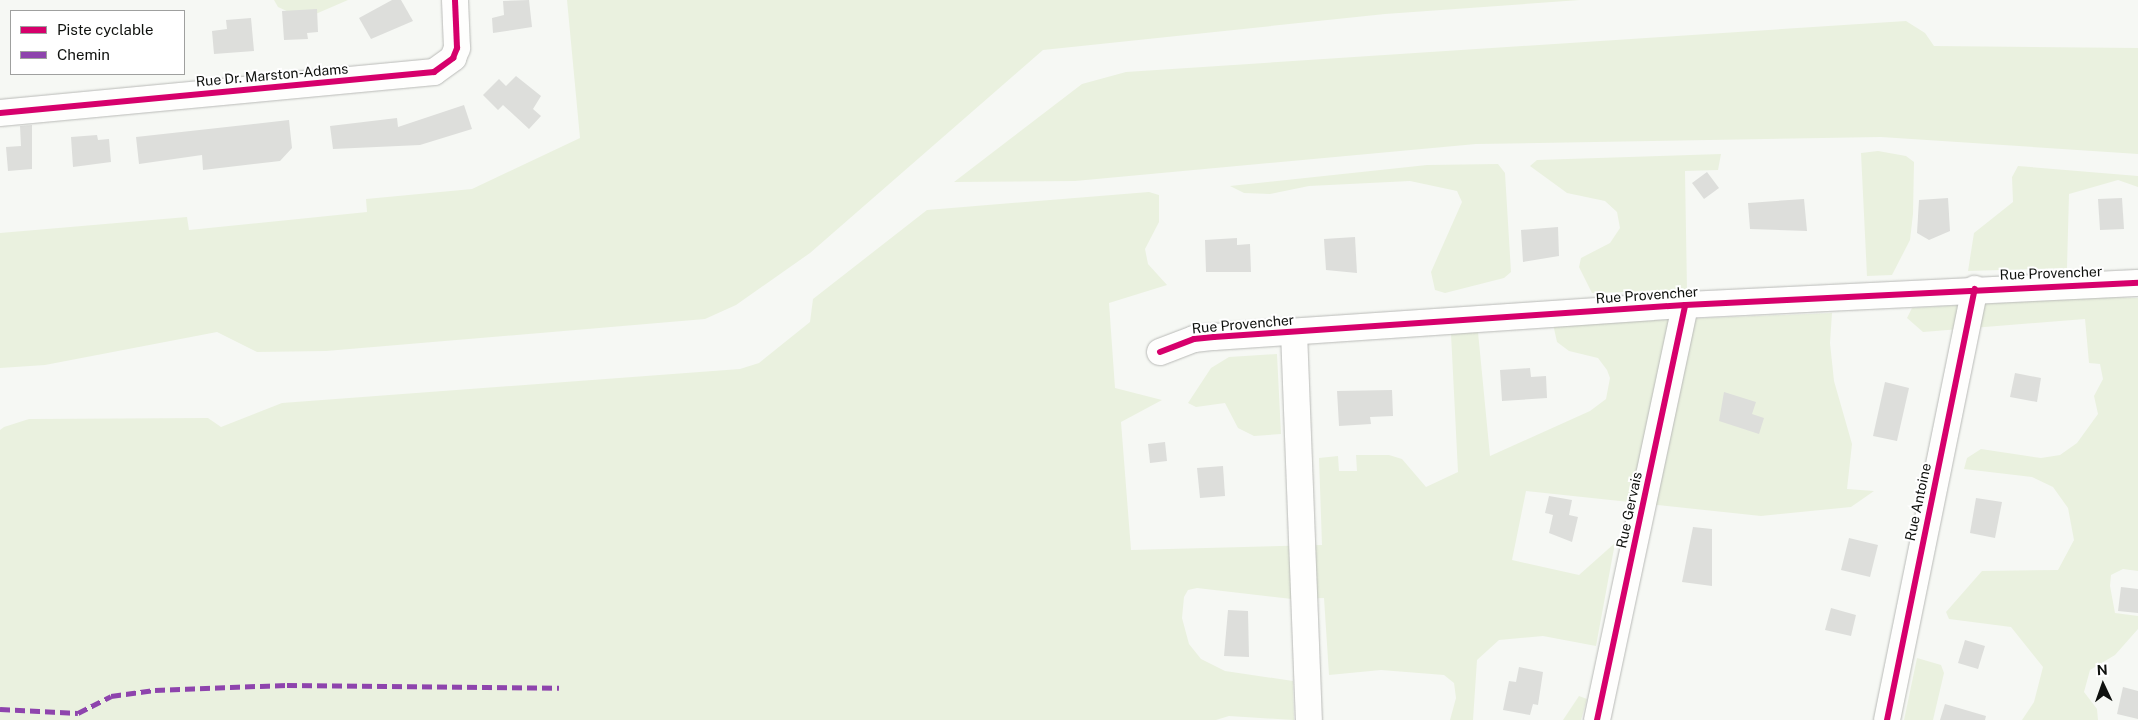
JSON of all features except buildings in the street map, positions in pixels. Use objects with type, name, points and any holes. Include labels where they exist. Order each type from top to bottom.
[{"type":"street","name":"Rue Dr. Marston-Adams","points":[[0,113],[434,72],[453,58],[457,48],[455,0]]},
{"type":"street","name":"Rue Provencher","points":[[1160,352],[1194,339],[1685,305],[1974,288],[2138,283]]},
{"type":"street","name":"Rue Antoine","points":[[1886,720],[1974,288]]},
{"type":"street","name":"Rue Gervais","points":[[1597,720],[1685,305]]},
{"type":"street","points":[[1294,332],[1309,720]]},
{"type":"green space","points":[[274,0],[348,0],[304,19],[278,7]]},
{"type":"green space","points":[[567,0],[1580,0],[1385,14],[1043,50],[810,253],[736,305],[705,319],[326,351],[257,352],[217,332],[45,365],[0,368],[0,233],[187,217],[189,230],[367,212],[366,199],[472,189],[580,138]]},
{"type":"green space","points":[[1906,21],[1925,33],[1934,46],[2138,48],[2138,154],[1881,137],[1476,144],[1075,181],[954,182],[1082,84],[1126,72]]},
{"type":"green space","points":[[1878,151],[1906,156],[1914,162],[1913,214],[1910,240],[1892,275],[1867,276],[1861,153]]},
{"type":"green space","points":[[1721,154],[1718,170],[1685,171],[1687,290],[1592,293],[1579,267],[1581,258],[1610,243],[1620,228],[1617,212],[1605,201],[1567,193],[1530,166],[1537,160]]},
{"type":"green space","points":[[1498,164],[1505,173],[1511,272],[1504,278],[1445,293],[1435,290],[1431,272],[1462,202],[1457,191],[1410,181],[1309,186],[1270,194],[1244,193],[1230,186],[1427,165]]},
{"type":"green space","points":[[2018,166],[2138,176],[2138,187],[2118,180],[2069,194],[2067,268],[1968,271],[1974,233],[2013,202],[2012,177]]},
{"type":"green space","points":[[1149,192],[1159,195],[1159,222],[1145,249],[1148,264],[1167,285],[1109,303],[1115,388],[1162,400],[1121,422],[1131,550],[1322,545],[1319,458],[1338,456],[1339,471],[1357,471],[1356,455],[1389,455],[1402,459],[1426,487],[1458,472],[1451,334],[1478,332],[1490,456],[1590,411],[1606,399],[1610,378],[1607,370],[1598,358],[1569,351],[1557,342],[1553,324],[1832,313],[1830,343],[1834,381],[1852,444],[1847,489],[1874,491],[1851,507],[1761,516],[1526,491],[1512,560],[1579,575],[1615,543],[1596,646],[1543,636],[1499,640],[1477,660],[1473,720],[1450,720],[1456,698],[1454,683],[1444,675],[1381,670],[1329,675],[1324,598],[1292,599],[1197,588],[1188,590],[1184,597],[1182,618],[1189,644],[1201,659],[1225,671],[1293,681],[1294,720],[1229,716],[1216,720],[0,720],[0,430],[4,427],[29,419],[208,418],[221,427],[282,403],[740,369],[759,363],[810,322],[813,299],[927,210]]},
{"type":"green space","points":[[2103,297],[2138,298],[2138,571],[2123,569],[2111,575],[2110,586],[2115,613],[2138,616],[2138,629],[2115,655],[2090,670],[2084,692],[2097,709],[2098,720],[2022,720],[2034,702],[2043,667],[2011,627],[1949,619],[1946,612],[1982,571],[2058,570],[2074,540],[2068,508],[2053,487],[2032,477],[1964,469],[1967,458],[1981,449],[2041,458],[2060,455],[2077,443],[2098,414],[2094,396],[2103,379],[2100,364],[2089,363],[2085,319],[1923,332],[1907,318],[1912,308]]},
{"type":"green space","points":[[1277,354],[1281,434],[1254,436],[1238,428],[1225,403],[1196,407],[1188,403],[1211,368],[1229,357]]},
{"type":"green space","points":[[1917,658],[1941,665],[1944,673],[1933,720],[1904,720]]},
{"type":"green space","points":[[1579,696],[1587,699],[1581,720],[1563,720]]},
{"type":"marked path","points":[[0,709],[78,713],[111,696],[155,690],[287,685],[559,688]]},
{"type":"cycle path","points":[[0,113],[434,72],[453,58],[457,48],[455,0]]},
{"type":"cycle path","points":[[1160,352],[1194,339],[1214,337],[1685,305],[2138,283]]},
{"type":"cycle path","points":[[1887,720],[1975,289]]},
{"type":"cycle path","points":[[1597,720],[1685,305]]}]
